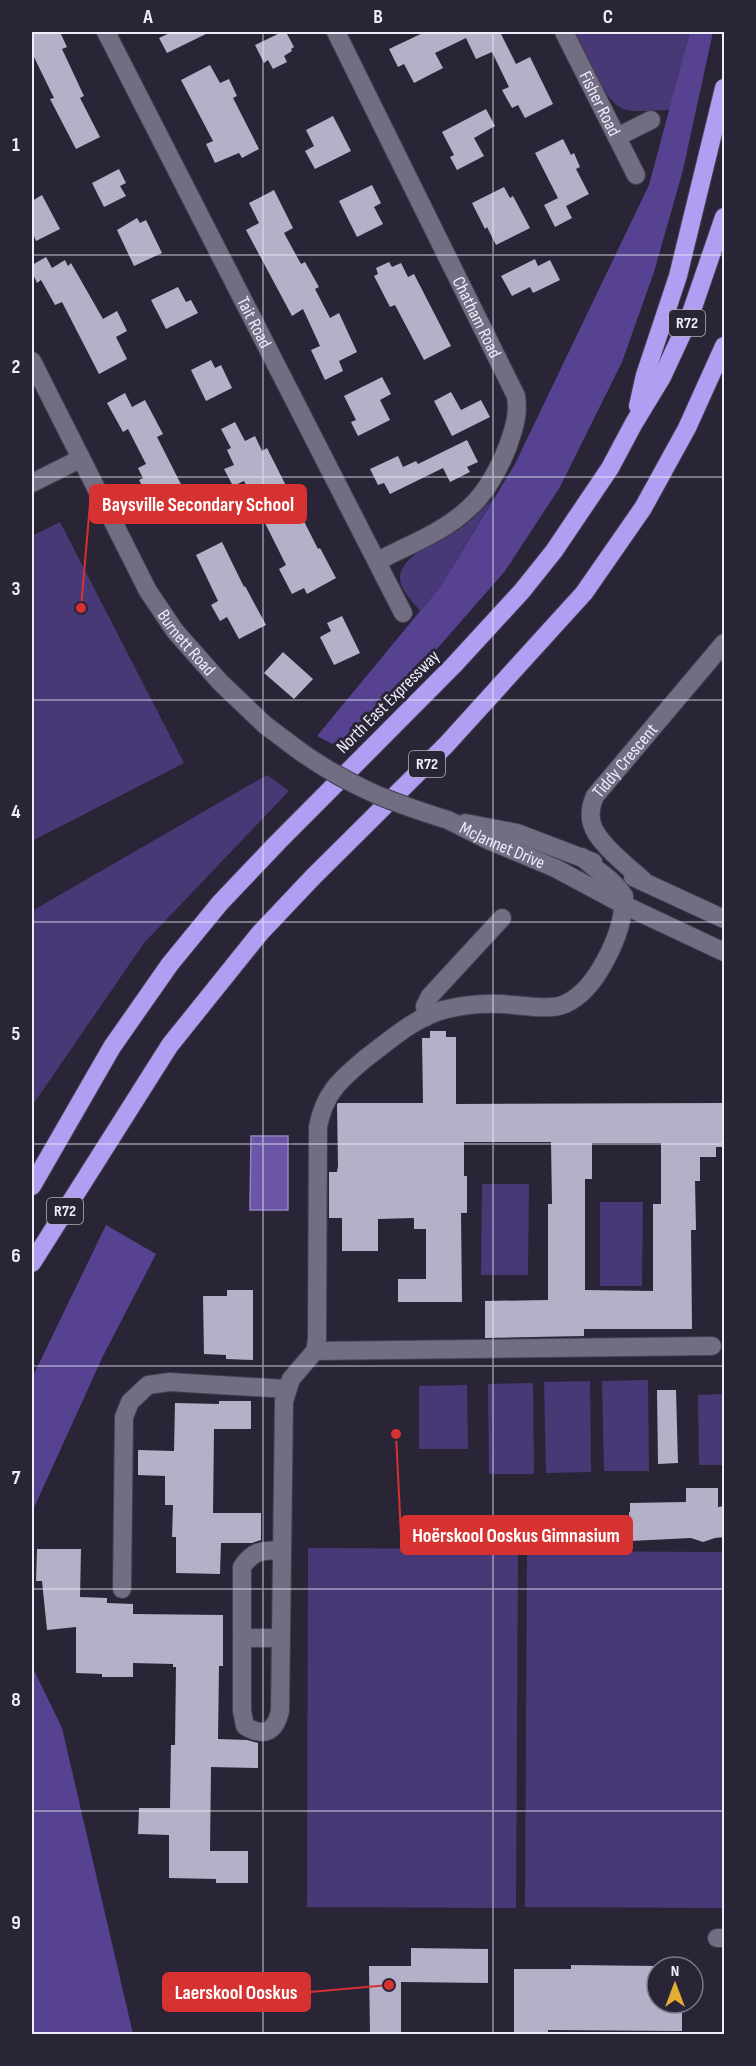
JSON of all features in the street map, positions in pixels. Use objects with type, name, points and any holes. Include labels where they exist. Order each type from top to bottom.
[{"type":"highway","points":[[634,423],[645,375],[678,276],[724,88]]},
{"type":"highway","name":"North East Expressway","points":[[32,1186],[112,1047],[170,964],[220,903],[268,851],[432,688],[522,591],[582,510],[610,468],[662,377],[689,319],[724,218]]},
{"type":"highway","name":"R72","points":[[32,1263],[170,1046],[260,933],[446,745],[584,593],[643,508],[687,429],[724,346]]},
{"type":"street","name":"Tait Road","points":[[106,32],[403,613]]},
{"type":"street","name":"Chatham Road","points":[[336,32],[516,396],[518,409],[516,423],[504,456],[484,490],[470,508],[438,531],[378,561]]},
{"type":"street","name":"Fisher Road","points":[[564,32],[636,175]]},
{"type":"street","points":[[617,137],[651,120]]},
{"type":"street","name":"Burnett Road","points":[[32,361],[148,591],[175,631],[220,682],[265,725],[329,772],[395,803],[448,820]]},
{"type":"street","points":[[32,483],[80,459]]},
{"type":"street","name":"Tiddy Crescent","points":[[645,881],[601,840],[592,825],[590,808],[595,796],[724,643]]},
{"type":"street","name":"McJannet Drive","points":[[448,820],[517,833],[645,881],[724,919]]},
{"type":"street","name":"McJannet Drive","points":[[448,820],[488,840],[555,868],[624,905],[724,952]]},
{"type":"street","points":[[282,1550],[258,1551],[249,1557],[242,1567],[242,1712],[245,1725],[254,1731],[268,1731],[277,1724],[280,1712],[284,1401],[291,1379],[315,1351],[317,1339],[318,1127],[320,1112],[327,1097],[345,1076],[396,1034],[426,1017],[441,1010],[472,1004],[563,1005],[589,986],[611,950],[621,922],[624,896],[619,888],[595,871],[582,857]]},
{"type":"street","points":[[426,1017],[425,1006],[430,996],[502,918]]},
{"type":"street","points":[[315,1351],[712,1346]]},
{"type":"street","points":[[122,1589],[124,1417],[130,1402],[148,1386],[170,1382],[287,1389]]},
{"type":"street","points":[[242,1638],[281,1638]]},
{"type":"shaded area","points":[[574,32],[690,32],[670,110],[633,111],[623,109],[616,104],[594,74]]},
{"type":"shaded area","points":[[690,32],[713,32],[683,170],[654,272],[622,362],[560,487],[505,571],[381,713],[334,745],[317,736],[440,587],[515,464],[649,185]]},
{"type":"shaded area","points":[[493,499],[440,587],[420,611],[401,583],[402,570],[406,563],[423,549],[463,527]]},
{"type":"shaded area","points":[[60,522],[184,763],[32,841],[32,536]]},
{"type":"shaded area","points":[[267,775],[289,791],[144,943],[32,1106],[32,911]]},
{"type":"shaded area","points":[[251,1136],[288,1136],[288,1210],[250,1210]]},
{"type":"shaded area","points":[[482,1184],[529,1184],[528,1275],[481,1275]]},
{"type":"shaded area","points":[[600,1202],[643,1202],[642,1286],[600,1286]]},
{"type":"shaded area","points":[[106,1225],[156,1254],[103,1356],[32,1512],[32,1378]]},
{"type":"shaded area","points":[[648,1380],[649,1471],[604,1471],[602,1381]]},
{"type":"shaded area","points":[[590,1381],[591,1472],[546,1473],[544,1382]]},
{"type":"shaded area","points":[[533,1383],[534,1474],[489,1474],[488,1384]]},
{"type":"shaded area","points":[[467,1385],[468,1449],[419,1449],[419,1386]]},
{"type":"shaded area","points":[[724,1394],[724,1465],[699,1465],[698,1395]]},
{"type":"shaded area","points":[[308,1548],[518,1549],[516,1908],[307,1907]]},
{"type":"shaded area","points":[[527,1551],[724,1552],[724,1908],[525,1907]]},
{"type":"shaded area","points":[[32,1666],[62,1728],[133,2034],[32,2034]]},
{"type":"building","points":[[32,32],[60,32],[67,47],[62,49],[84,96],[80,98],[100,137],[76,149],[50,99],[54,98],[32,53]]},
{"type":"building","points":[[172,32],[210,32],[167,53],[159,38]]},
{"type":"building","points":[[286,32],[294,47],[284,56],[287,62],[273,69],[268,60],[264,63],[255,45]]},
{"type":"building","points":[[425,32],[500,32],[516,64],[530,57],[553,104],[525,118],[518,105],[512,108],[502,90],[509,87],[492,52],[476,59],[466,38],[435,53],[443,68],[414,83],[404,64],[398,67],[389,49]]},
{"type":"building","points":[[210,65],[220,83],[229,79],[237,96],[233,98],[259,149],[242,158],[239,153],[215,163],[206,144],[213,141],[181,80]]},
{"type":"building","points":[[486,109],[495,126],[474,138],[484,156],[457,170],[450,157],[454,155],[442,132]]},
{"type":"building","points":[[333,116],[351,151],[315,169],[305,151],[314,146],[306,130]]},
{"type":"building","points":[[563,139],[571,155],[574,153],[580,167],[576,169],[589,194],[566,206],[572,218],[555,227],[544,205],[558,198],[535,153]]},
{"type":"building","points":[[119,169],[126,183],[120,186],[126,196],[104,207],[92,183]]},
{"type":"building","points":[[372,185],[381,203],[374,207],[383,224],[357,237],[339,201]]},
{"type":"building","points":[[504,187],[510,198],[513,196],[530,228],[496,245],[472,203]]},
{"type":"building","points":[[274,190],[293,228],[284,233],[301,264],[305,262],[319,287],[315,289],[330,318],[339,313],[357,352],[339,361],[343,371],[325,380],[311,350],[320,346],[303,309],[292,316],[246,230],[259,223],[249,203]]},
{"type":"building","points":[[42,195],[60,229],[36,241],[32,231],[32,201]]},
{"type":"building","points":[[137,218],[140,223],[146,220],[162,253],[134,266],[117,230]]},
{"type":"building","points":[[46,257],[52,268],[65,260],[68,266],[71,263],[103,319],[117,311],[127,331],[116,337],[127,359],[99,374],[62,302],[55,305],[41,280],[37,283],[32,272],[32,265]]},
{"type":"building","points":[[535,259],[538,266],[550,260],[560,280],[533,293],[530,287],[512,296],[501,276]]},
{"type":"building","points":[[389,262],[392,267],[401,263],[408,277],[414,274],[451,346],[424,360],[395,305],[390,307],[374,276],[378,274],[376,268]]},
{"type":"building","points":[[178,287],[186,302],[191,300],[198,313],[166,329],[151,300]]},
{"type":"building","points":[[211,360],[215,368],[221,365],[232,388],[206,401],[191,370]]},
{"type":"building","points":[[382,377],[391,394],[380,400],[390,420],[358,436],[351,422],[356,420],[344,396]]},
{"type":"building","points":[[451,392],[461,410],[481,400],[490,417],[452,436],[434,401]]},
{"type":"building","points":[[125,393],[132,407],[145,400],[163,434],[157,437],[191,504],[163,518],[154,499],[150,501],[139,480],[143,478],[138,468],[146,464],[128,429],[123,432],[107,403]]},
{"type":"building","points":[[235,422],[245,441],[255,436],[262,451],[267,448],[318,549],[320,548],[336,578],[307,594],[304,588],[292,594],[279,569],[286,565],[244,481],[233,486],[224,469],[234,465],[227,450],[231,448],[221,429]]},
{"type":"building","points":[[467,440],[478,462],[467,467],[470,472],[450,482],[443,468],[390,494],[384,483],[378,485],[370,469],[398,456],[403,467],[416,461],[418,464]]},
{"type":"building","points":[[222,542],[266,625],[239,639],[227,617],[220,621],[211,605],[218,601],[196,555]]},
{"type":"building","points":[[342,616],[360,653],[334,665],[320,637],[331,631],[327,623]]},
{"type":"building","points":[[283,652],[313,679],[294,699],[264,673]]},
{"type":"building","points":[[430,1031],[446,1031],[446,1037],[456,1037],[456,1104],[724,1103],[724,1147],[716,1147],[716,1157],[700,1157],[700,1181],[695,1181],[696,1230],[691,1230],[692,1329],[584,1329],[584,1336],[485,1338],[485,1301],[548,1300],[548,1204],[552,1204],[551,1142],[464,1142],[467,1213],[461,1213],[462,1302],[398,1302],[398,1279],[426,1279],[426,1229],[414,1229],[414,1218],[378,1219],[378,1251],[342,1251],[342,1218],[329,1218],[329,1172],[337,1172],[338,1166],[337,1105],[338,1103],[423,1103],[422,1038],[430,1038]],"holes":[[[592,1143],[661,1143],[661,1204],[653,1204],[653,1291],[585,1290],[585,1179],[592,1179]]]},
{"type":"building","points":[[227,1290],[253,1290],[253,1360],[226,1359],[226,1355],[204,1354],[203,1296],[227,1296]]},
{"type":"building","points":[[657,1390],[676,1390],[678,1463],[658,1464]]},
{"type":"building","points":[[219,1401],[251,1401],[251,1429],[214,1429],[213,1513],[261,1513],[261,1540],[252,1543],[221,1543],[220,1574],[176,1573],[176,1537],[172,1537],[173,1505],[165,1505],[165,1476],[138,1475],[138,1450],[174,1451],[175,1403],[219,1404]]},
{"type":"building","points":[[686,1488],[718,1488],[718,1507],[724,1506],[724,1537],[703,1542],[691,1538],[630,1541],[630,1503],[686,1502]]},
{"type":"building","points":[[37,1549],[81,1549],[80,1597],[107,1598],[107,1603],[133,1604],[133,1614],[223,1615],[223,1666],[219,1666],[218,1739],[247,1740],[258,1743],[258,1768],[211,1767],[210,1851],[248,1851],[248,1883],[216,1883],[216,1879],[169,1878],[169,1835],[138,1834],[139,1808],[170,1808],[171,1745],[175,1745],[176,1667],[173,1667],[173,1664],[133,1663],[133,1677],[102,1677],[102,1674],[76,1673],[76,1627],[47,1630],[42,1581],[36,1581]]},
{"type":"building","points":[[411,1948],[488,1949],[488,1983],[401,1982],[401,2034],[370,2034],[369,1966],[411,1966]]},
{"type":"building","points":[[571,1965],[645,1966],[645,2015],[682,2015],[682,2031],[548,2030],[548,2032],[514,2033],[514,1969],[571,1969]]},
{"type":"place","name":"Baysville Secondary School","points":[[81,608]]},
{"type":"place","name":"Hoërskool Ooskus Gimnasium","points":[[396,1434]]},
{"type":"place","name":"Laerskool Ooskus","points":[[389,1985]]}]
